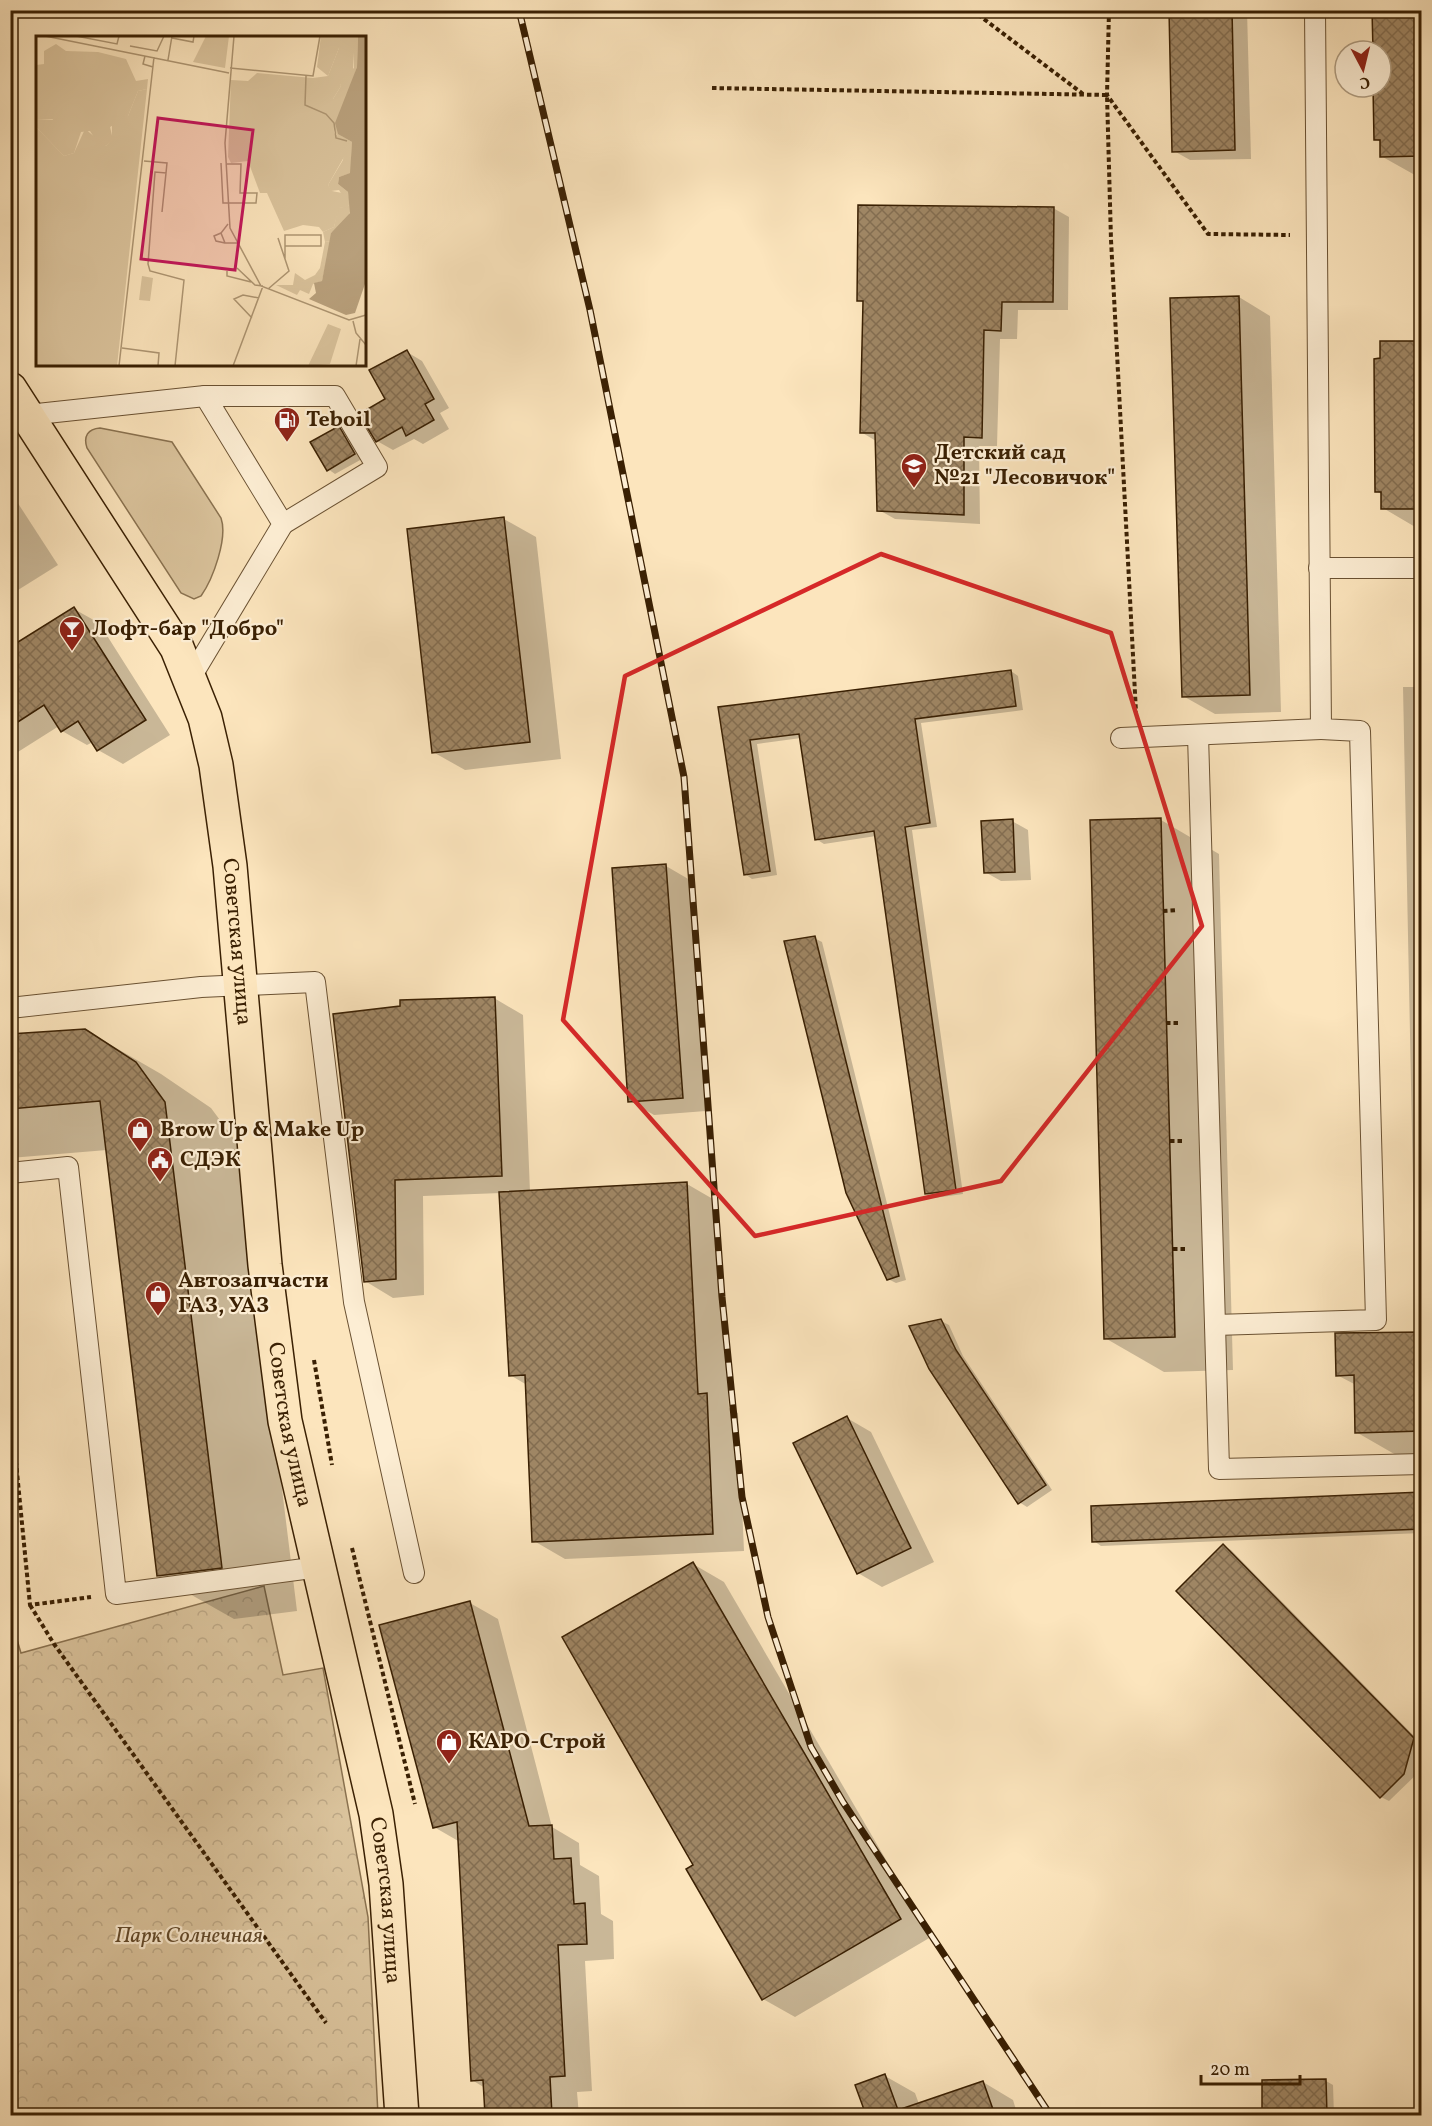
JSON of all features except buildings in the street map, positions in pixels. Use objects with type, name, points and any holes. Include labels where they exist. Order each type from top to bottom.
[{"type":"main road","name":"Советская улица","points":[[19,402],[164,626],[191,677],[205,718],[216,765],[230,866],[265,1265],[285,1421],[376,1814],[386,1884],[402,2115]]},
{"type":"lane","points":[[1315,10],[1321,729]]},
{"type":"lane","points":[[206,396],[283,524]]},
{"type":"lane","points":[[19,402],[206,396],[335,396],[376,467],[283,524],[191,677]]},
{"type":"lane","points":[[1319,568],[1422,568]]},
{"type":"lane","points":[[1130,737],[1321,729],[1360,731],[1376,1320],[1215,1325]]},
{"type":"lane","points":[[1198,735],[1219,1469],[1422,1464]]},
{"type":"lane","points":[[10,1008],[241,983],[315,982],[354,1302],[414,1573]]},
{"type":"lane","points":[[10,1173],[68,1167],[116,1594],[319,1567]]},
{"type":"path","points":[[972,10],[1083,95]]},
{"type":"path","points":[[1109,10],[1107,95],[1111,240],[1130,737]]},
{"type":"path","points":[[712,88],[1107,95]]},
{"type":"path","points":[[1107,95],[1208,234],[1317,236]]},
{"type":"path","points":[[313,1354],[333,1468]]},
{"type":"path","points":[[10,1401],[30,1605],[54,1644],[326,2023]]},
{"type":"path","points":[[351,1545],[415,1804]]},
{"type":"path","points":[[30,1605],[116,1594]]},
{"type":"highlighted area","points":[[881,554],[1111,633],[1202,926],[1001,1181],[755,1236],[563,1020],[625,676]]},
{"type":"green space","points":[[100,428],[172,442],[221,518],[223,536],[221,547],[210,579],[201,596],[194,599],[181,593],[87,448],[88,434]]},
{"type":"green space","name":"Парк Солнечная","points":[[264,1586],[283,1675],[323,1668],[368,1917],[378,2115],[11,2115],[11,1620],[21,1653]]},
{"type":"railway","points":[[519,10],[590,310],[684,777],[722,1297],[742,1497],[768,1617],[811,1747],[843,1802],[1051,2116]]},
{"type":"place","name":"Teboil","points":[[287,443]]},
{"type":"place","name":"Детский сад №21 \"Лесовичок\"","points":[[914,489]]},
{"type":"place","name":"Лофт-бар \"Добро\"","points":[[72,652]]},
{"type":"place","name":"Brow Up & Make Up","points":[[140,1153]]},
{"type":"place","name":"СДЭК","points":[[160,1183]]},
{"type":"place","name":"Автозапчасти ГАЗ, УАЗ","points":[[158,1317]]},
{"type":"place","name":"КАРО-Строй","points":[[449,1765]]}]
